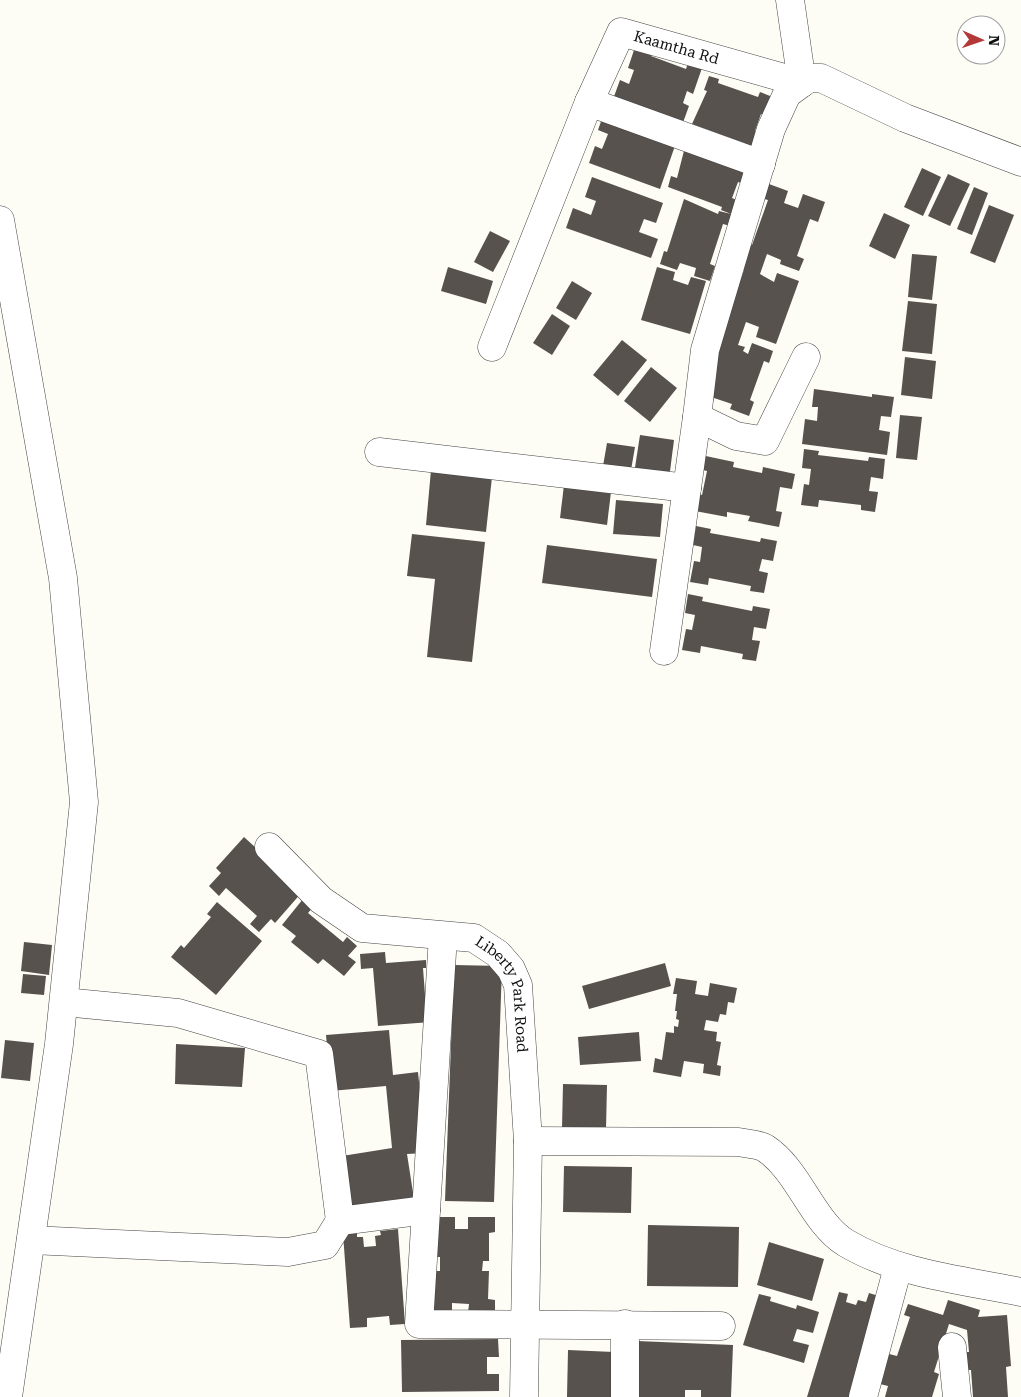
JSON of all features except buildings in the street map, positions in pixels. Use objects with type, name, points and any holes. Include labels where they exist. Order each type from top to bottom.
[{"type":"street","points":[[664,651],[698,417],[704,350],[771,130],[788,94],[802,83],[790,0]]},
{"type":"street","name":"Kaamtha Rd","points":[[492,347],[589,102],[621,32],[802,83],[809,78],[821,78],[904,118],[1021,162]]},
{"type":"street","points":[[589,102],[761,164]]},
{"type":"street","points":[[0,220],[3,253],[63,578],[84,802],[64,1002],[8,1397]]},
{"type":"street","points":[[698,417],[736,436],[766,441],[806,357]]},
{"type":"street","points":[[379,452],[687,488]]},
{"type":"street","name":"Liberty Park Road","points":[[269,847],[321,900],[362,928],[474,938],[498,954],[511,969],[518,985],[528,1141],[524,1397]]},
{"type":"street","points":[[443,936],[419,1324],[721,1326]]},
{"type":"street","points":[[31,1240],[288,1252],[325,1245],[340,1221],[319,1054],[178,1013],[64,1002]]},
{"type":"street","points":[[528,1141],[739,1142],[764,1148],[786,1167],[819,1216],[845,1242],[898,1267],[1021,1292]]},
{"type":"street","points":[[340,1221],[426,1210]]},
{"type":"street","points":[[863,1397],[898,1267]]},
{"type":"street","points":[[625,1324],[625,1397]]},
{"type":"street","points":[[952,1347],[957,1397]]}]
